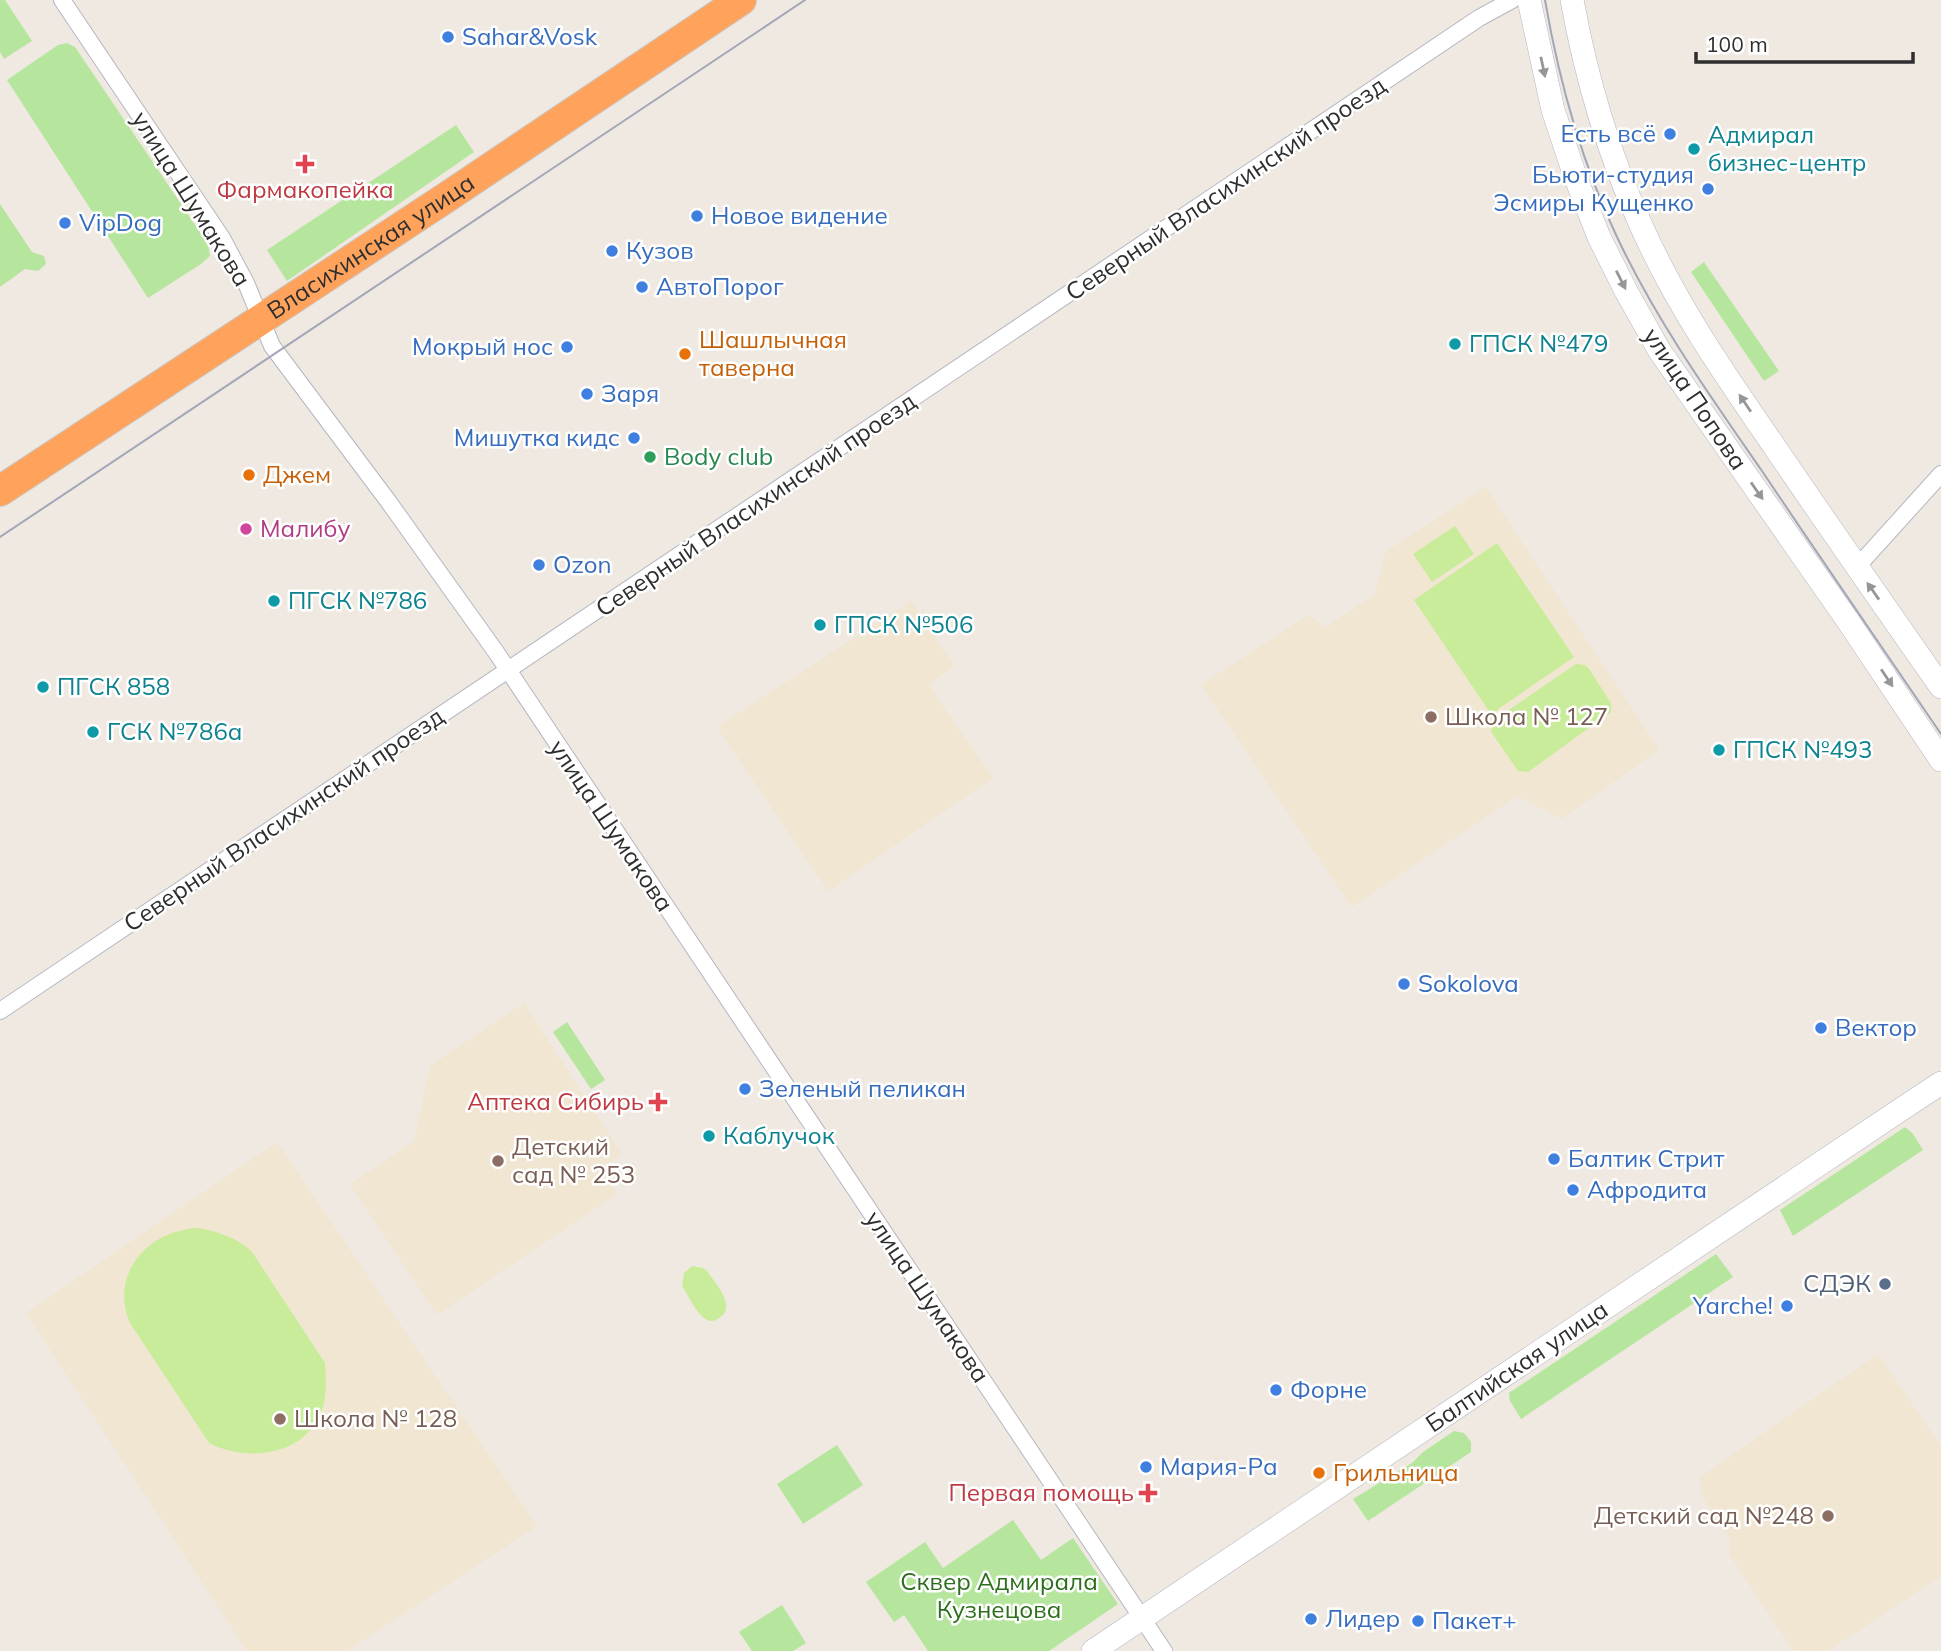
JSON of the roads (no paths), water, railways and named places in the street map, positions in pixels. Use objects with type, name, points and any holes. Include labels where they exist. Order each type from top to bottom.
[{"type":"highway","name":"Власихинская улица","points":[[0,491],[741,0]]},
{"type":"main road","name":"улица Попова","points":[[1529,0],[1553,110],[1599,237],[1626,291],[1658,350],[1849,621],[1941,760]]},
{"type":"main road","name":"улица Попова","points":[[1572,0],[1591,85],[1610,146],[1640,225],[1657,258],[1695,328],[1941,687]]},
{"type":"main road","name":"Балтийская улица","points":[[1093,1651],[1941,1083]]},
{"type":"street","name":"улица Шумакова","points":[[62,0],[222,238],[246,283],[272,346],[448,583],[1164,1651]]},
{"type":"street","name":"Северный Власихинский проезд","points":[[0,1011],[1479,18],[1512,0]]},
{"type":"street","points":[[1857,567],[1941,474]]},
{"type":"tram line","points":[[0,537],[805,0]]},
{"type":"tram line","points":[[1545,0],[1557,61],[1583,151],[1604,209],[1632,268],[1666,328],[1704,386],[1941,734]]},
{"type":"place","name":"Sahar&Vosk","points":[[448,37]]},
{"type":"place","name":"Есть всё","points":[[1670,134]]},
{"type":"place","name":"Адмирал бизнес-центр","points":[[1694,149]]},
{"type":"place","name":"Фармакопейка","points":[[305,164]]},
{"type":"place","name":"Бьюти-студия Эсмиры Кущенко","points":[[1708,189]]},
{"type":"place","name":"Новое видение","points":[[697,216]]},
{"type":"place","name":"VipDog","points":[[65,223]]},
{"type":"place","name":"Кузов","points":[[612,251]]},
{"type":"place","name":"АвтоПорог","points":[[642,287]]},
{"type":"place","name":"ГПСК №479","points":[[1455,344]]},
{"type":"place","name":"Мокрый нос","points":[[567,347]]},
{"type":"place","name":"Шашлычная таверна","points":[[685,354]]},
{"type":"place","name":"Заря","points":[[587,394]]},
{"type":"place","name":"Мишутка кидс","points":[[634,438]]},
{"type":"place","name":"Body club","points":[[650,457]]},
{"type":"place","name":"Джем","points":[[249,475]]},
{"type":"place","name":"Малибу","points":[[246,529]]},
{"type":"place","name":"Ozon","points":[[539,565]]},
{"type":"place","name":"ПГСК №786","points":[[274,601]]},
{"type":"place","name":"ГПСК №506","points":[[820,625]]},
{"type":"place","name":"ПГСК 858","points":[[43,687]]},
{"type":"place","name":"Школа № 127","points":[[1431,717]]},
{"type":"place","name":"ГСК №786а","points":[[93,732]]},
{"type":"place","name":"ГПСК №493","points":[[1719,750]]},
{"type":"place","name":"Sokolova","points":[[1404,984]]},
{"type":"place","name":"Вектор","points":[[1821,1028]]},
{"type":"place","name":"Зеленый пеликан","points":[[745,1089]]},
{"type":"place","name":"Аптека Сибирь","points":[[658,1102]]},
{"type":"place","name":"Каблучок","points":[[709,1136]]},
{"type":"place","name":"Балтик Стрит","points":[[1554,1159]]},
{"type":"place","name":"Детский сад № 253","points":[[498,1161]]},
{"type":"place","name":"Афродита","points":[[1573,1190]]},
{"type":"place","name":"СДЭК","points":[[1885,1284]]},
{"type":"place","name":"Yarche!","points":[[1787,1306]]},
{"type":"place","name":"Форне","points":[[1276,1390]]},
{"type":"place","name":"Школа № 128","points":[[280,1419]]},
{"type":"place","name":"Мария-Ра","points":[[1146,1467]]},
{"type":"place","name":"Грильница","points":[[1319,1473]]},
{"type":"place","name":"Первая помощь","points":[[1148,1493]]},
{"type":"place","name":"Детский сад №248","points":[[1828,1516]]},
{"type":"place","name":"Лидер","points":[[1311,1619]]},
{"type":"place","name":"Пакет+","points":[[1418,1621]]},
{"type":"park label","name":"Сквер Адмирала Кузнецова","points":[[999,1596]]}]
